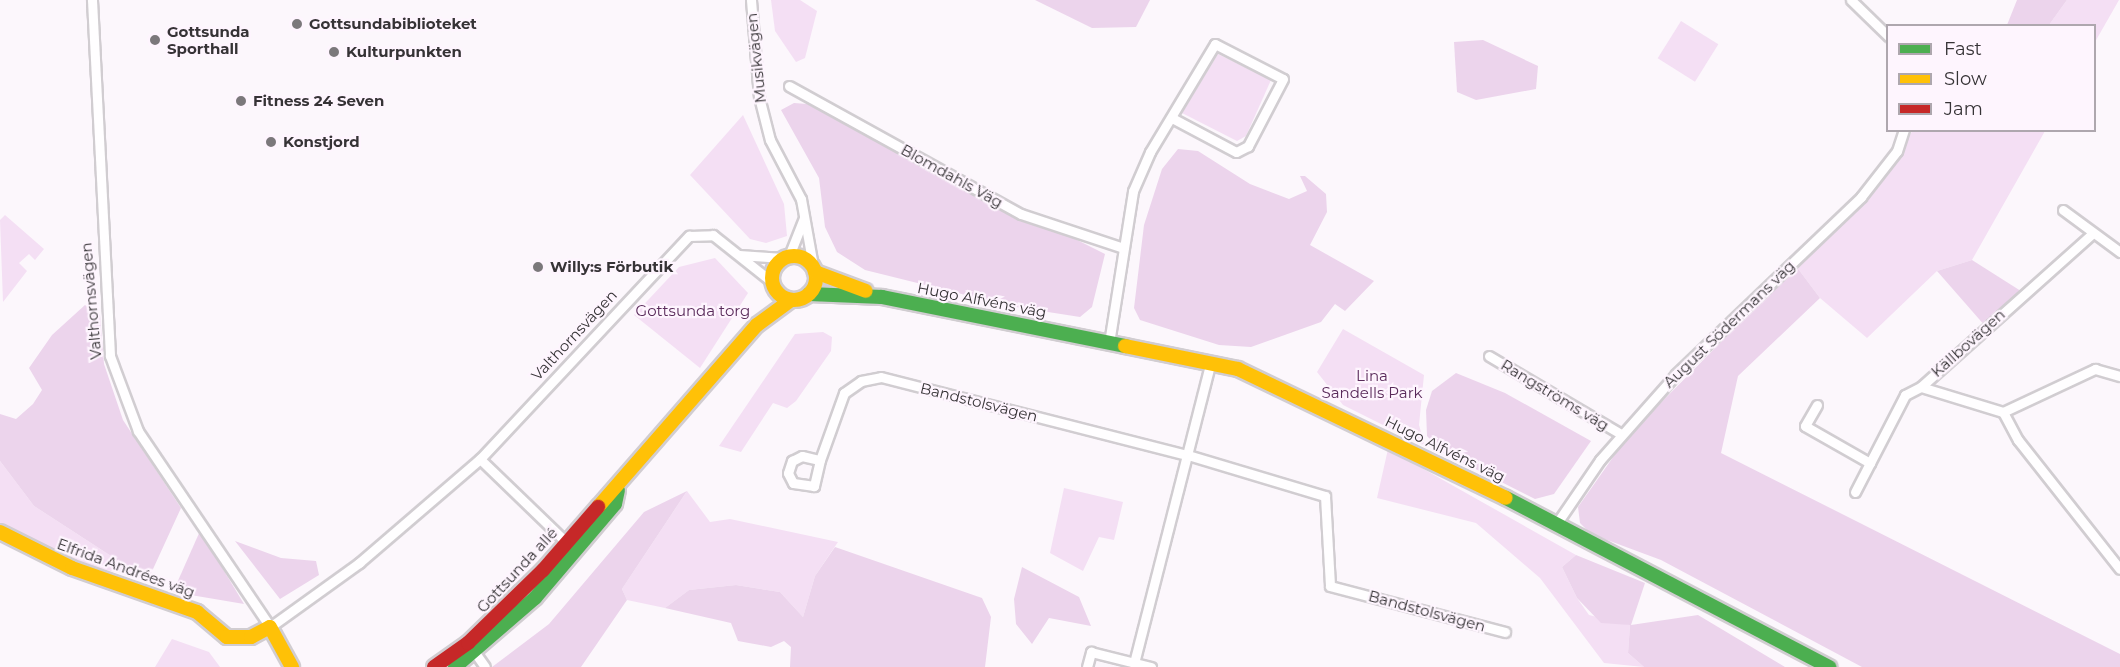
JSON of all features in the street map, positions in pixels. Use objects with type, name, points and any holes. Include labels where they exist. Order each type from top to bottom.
[{"type":"street","name":"Valthornsvägen","points":[[92,0],[110,356],[138,431],[270,627],[292,667]]},
{"type":"street","name":"Musikvägen","points":[[751,0],[759,97],[770,140],[805,216],[814,269]]},
{"type":"street","points":[[1851,0],[1886,35]]},
{"type":"street","points":[[1109,343],[1133,191],[1172,118],[1215,44],[1283,80],[1248,146],[1236,152],[1172,118]]},
{"type":"street","name":"Blomdahls Väg","points":[[789,86],[1021,213],[1123,248]]},
{"type":"street","name":"August Södermans väg","points":[[1557,523],[1621,434],[1676,374],[1861,197],[1897,151],[1903,132]]},
{"type":"street","points":[[2063,210],[2120,252]]},
{"type":"street","points":[[739,255],[786,257],[814,269],[809,294],[791,300],[773,286],[774,267],[786,257],[805,216]]},
{"type":"street","name":"Källbovägen","points":[[1922,387],[2093,233]]},
{"type":"street","name":"Valthornsvägen","points":[[270,627],[359,563],[480,459],[689,236],[713,235],[773,286]]},
{"type":"street","name":"Hugo Alfvéns väg","points":[[814,269],[882,297]]},
{"type":"street","name":"Gottsunda allé","points":[[757,326],[773,286]]},
{"type":"street","name":"Hugo Alfvéns väg","points":[[809,294],[882,297],[1210,364],[1264,379],[1557,523],[1828,667]]},
{"type":"street","name":"Gottsunda allé","points":[[455,667],[571,547],[757,326],[791,300]]},
{"type":"street","name":"Rangströms väg","points":[[1489,356],[1621,434]]},
{"type":"street","points":[[1134,663],[1210,364]]},
{"type":"street","points":[[2120,376],[2095,369],[2003,412],[2018,440],[2120,569]]},
{"type":"street","name":"Bandstolsvägen","points":[[820,460],[844,393],[861,381],[881,376],[1188,454],[1324,496],[1330,586],[1505,632]]},
{"type":"street","points":[[1855,492],[1905,394],[1922,387]]},
{"type":"street","name":"Källbovägen","points":[[1922,387],[2003,412]]},
{"type":"street","points":[[1817,405],[1805,426],[1870,463]]},
{"type":"street","points":[[480,459],[571,547]]},
{"type":"street","name":"Elfrida Andrées väg","points":[[0,532],[72,568],[197,612],[227,637],[251,637],[270,627]]},
{"type":"street","points":[[472,648],[484,667]]},
{"type":"street","name":"Gottsunda allé","points":[[434,667],[472,648]]},
{"type":"street","points":[[1087,667],[1091,652],[1151,667]]},
{"type":"green space","points":[[771,0],[800,0],[817,11],[805,58],[796,62],[775,31]]},
{"type":"green space","points":[[2067,0],[2119,0],[2096,40],[2096,24],[2050,24]]},
{"type":"green space","points":[[1681,21],[1718,44],[1695,82],[1658,58]]},
{"type":"green space","points":[[1218,54],[1271,80],[1246,136],[1237,141],[1182,113]]},
{"type":"green space","points":[[743,115],[784,204],[787,236],[766,243],[750,239],[690,175]]},
{"type":"green space","points":[[1912,132],[2044,132],[1972,260],[1937,271],[1867,338],[1820,298],[1796,266],[1868,197],[1900,157]]},
{"type":"green space","points":[[5,215],[44,249],[35,260],[29,254],[19,263],[27,271],[3,302],[0,220]]},
{"type":"green space","name":"Gottsunda torg","points":[[715,258],[748,293],[700,368],[634,315],[679,267]]},
{"type":"green space","name":"Lina Sandells Park","points":[[1343,329],[1424,375],[1419,425],[1425,446],[1343,405],[1317,372]]},
{"type":"green space","points":[[823,332],[832,337],[831,351],[796,401],[787,408],[773,403],[741,452],[719,446],[795,334]]},
{"type":"green space","points":[[1388,449],[1576,555],[1562,567],[1577,598],[1589,615],[1630,625],[1628,653],[1644,667],[1604,663],[1540,578],[1476,523],[1377,498]]},
{"type":"green space","points":[[0,461],[34,506],[148,580],[77,563],[0,524]]},
{"type":"green space","points":[[1064,488],[1123,502],[1114,540],[1099,537],[1083,571],[1050,553]]},
{"type":"green space","points":[[687,491],[710,522],[730,519],[838,542],[815,576],[803,617],[780,592],[736,585],[689,590],[665,608],[627,600],[622,589]]},
{"type":"green space","points":[[172,639],[209,652],[220,667],[155,667]]},
{"type":"shaded area","points":[[1035,0],[1150,0],[1136,27],[1092,28]]},
{"type":"shaded area","points":[[2017,0],[2067,0],[2050,24],[2007,24]]},
{"type":"shaded area","points":[[1483,40],[1538,66],[1536,89],[1476,100],[1457,92],[1454,42]]},
{"type":"shaded area","points":[[794,103],[807,104],[1105,254],[1092,307],[1080,317],[1010,306],[865,270],[837,252],[825,227],[819,178],[781,110]]},
{"type":"shaded area","points":[[1178,149],[1198,151],[1250,184],[1289,199],[1307,191],[1300,176],[1305,176],[1326,194],[1327,212],[1310,245],[1374,281],[1345,311],[1335,304],[1321,322],[1251,347],[1219,345],[1140,320],[1134,308],[1144,225],[1162,169]]},
{"type":"shaded area","points":[[1972,260],[2024,293],[1986,327],[1937,271]]},
{"type":"shaded area","points":[[1796,266],[1820,298],[1738,376],[1721,453],[2120,654],[2120,667],[1862,667],[1661,560],[1591,534],[1580,523],[1578,507],[1628,436]]},
{"type":"shaded area","points":[[85,305],[100,315],[104,364],[123,420],[181,508],[148,580],[34,506],[0,461],[0,414],[16,419],[33,404],[42,390],[29,368],[52,335]]},
{"type":"shaded area","points":[[1456,373],[1505,393],[1591,441],[1554,494],[1535,499],[1442,452],[1427,436],[1426,410],[1432,391]]},
{"type":"shaded area","points":[[687,491],[622,589],[627,600],[581,667],[492,667],[549,624],[644,512]]},
{"type":"shaded area","points":[[200,531],[244,604],[173,592]]},
{"type":"shaded area","points":[[235,541],[281,558],[316,561],[319,575],[280,599]]},
{"type":"shaded area","points":[[835,547],[982,598],[991,617],[985,667],[790,667],[791,647],[784,641],[771,647],[738,641],[731,623],[665,608],[689,590],[736,585],[780,592],[803,617],[815,576]]},
{"type":"shaded area","points":[[1576,555],[1645,583],[1631,625],[1698,615],[1785,667],[1644,667],[1628,653],[1630,625],[1601,623],[1577,598],[1562,567]]},
{"type":"shaded area","points":[[1022,567],[1079,597],[1091,626],[1049,618],[1032,644],[1016,624],[1014,599]]},
{"type":"traffic: fast","points":[[809,294],[882,297],[1125,346]]},
{"type":"traffic: fast","points":[[455,667],[535,598],[615,504],[618,490]]},
{"type":"traffic: fast","points":[[1506,498],[1829,667]]},
{"type":"traffic: slow","points":[[794,256],[810,262],[816,278],[810,294],[794,300],[778,294],[772,278],[778,262],[794,256]]},
{"type":"traffic: slow","points":[[815,272],[866,291]]},
{"type":"traffic: slow","points":[[598,507],[757,325],[791,300]]},
{"type":"traffic: slow","points":[[1125,346],[1238,369],[1506,498]]},
{"type":"traffic: slow","points":[[0,532],[72,568],[197,612],[227,637],[251,637],[270,627],[292,667]]},
{"type":"traffic: jam","points":[[434,667],[468,643],[543,570],[598,507]]},
{"type":"place","name":"Gottsundabiblioteket","points":[[297,24]]},
{"type":"place","name":"Gottsunda Sporthall","points":[[155,40]]},
{"type":"place","name":"Kulturpunkten","points":[[334,52]]},
{"type":"place","name":"Fitness 24 Seven","points":[[241,101]]},
{"type":"place","name":"Konstjord","points":[[271,142]]},
{"type":"place","name":"Willy:s Förbutik","points":[[538,267]]}]
